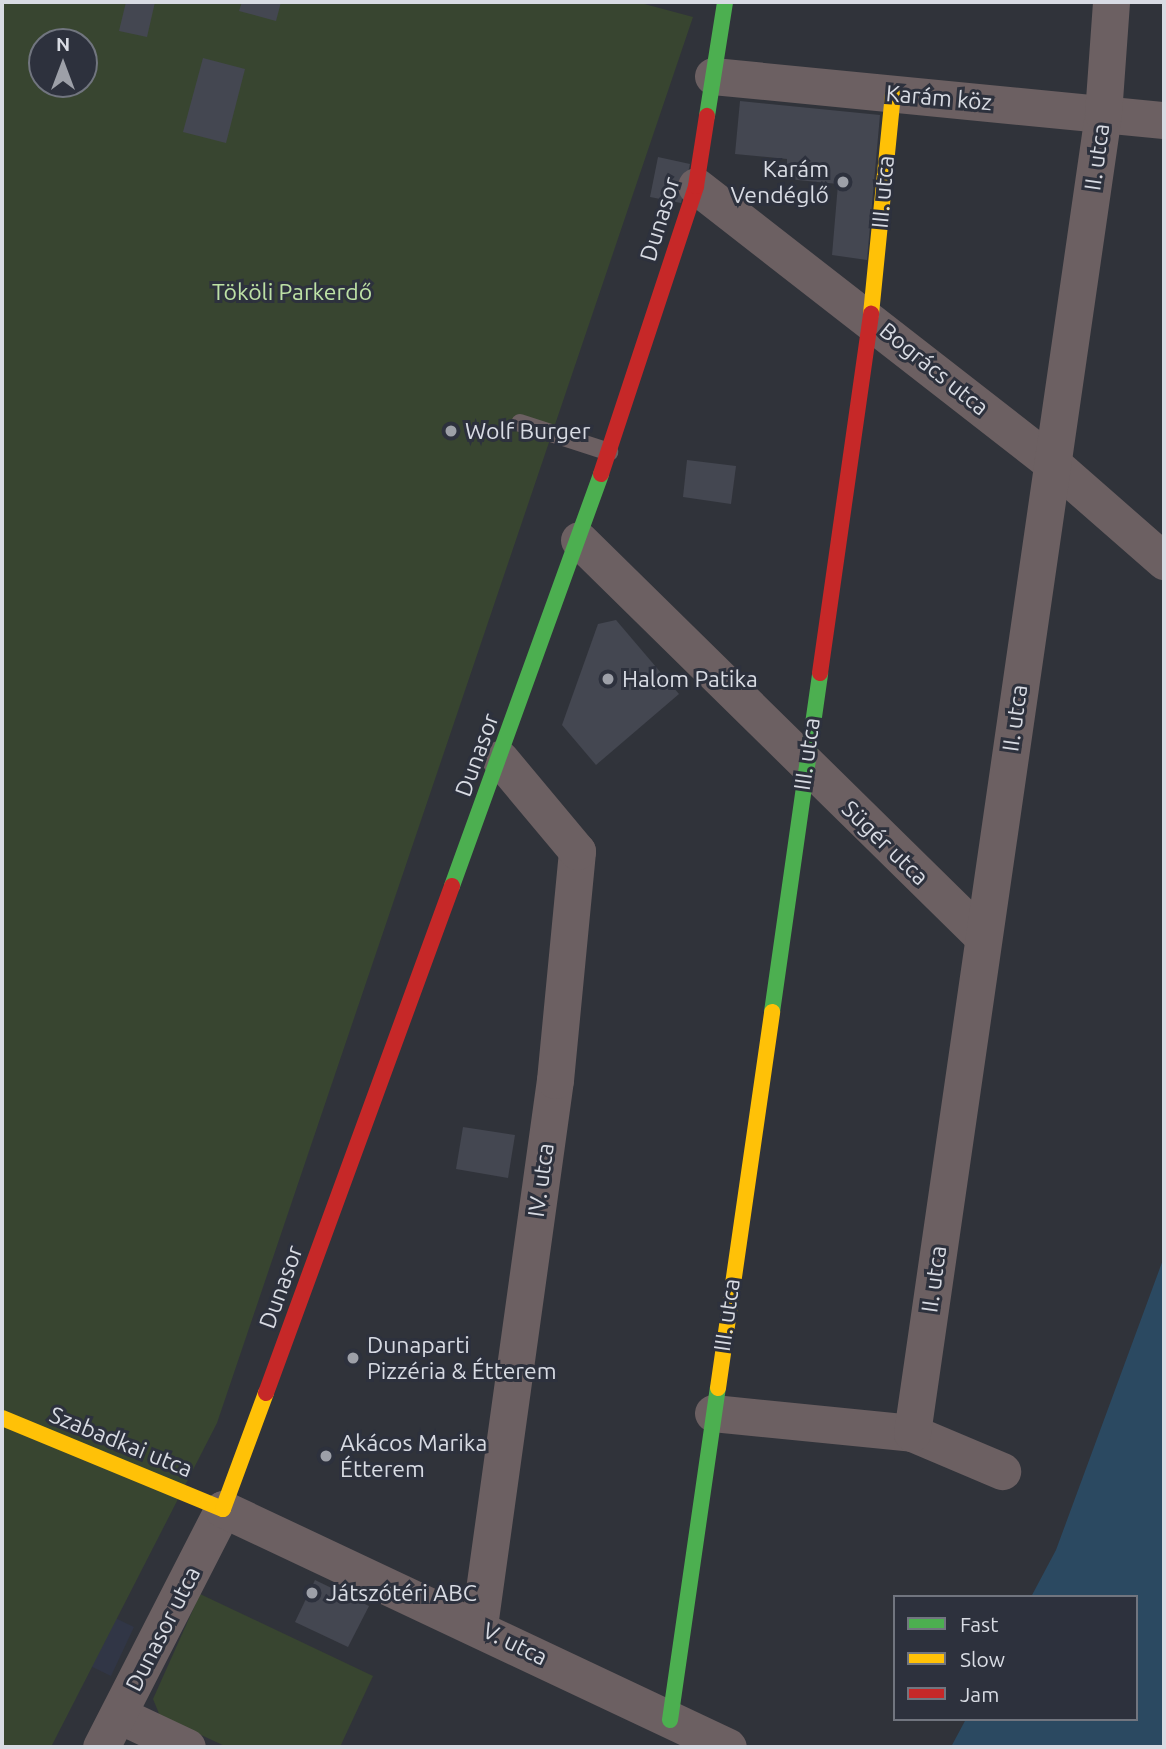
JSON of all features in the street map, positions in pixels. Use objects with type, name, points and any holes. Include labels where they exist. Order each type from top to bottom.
[{"type":"street","name":"Dunasor","points":[[223,1509],[500,759],[609,452],[696,187],[725,2]]},
{"type":"street","name":"II. utca","points":[[912,1433],[1103,114],[1111,2]]},
{"type":"street","name":"Karám köz","points":[[713,76],[1164,120]]},
{"type":"street","name":"III. utca","points":[[670,1720],[871,319],[893,94]]},
{"type":"street","name":"Bogrács utca","points":[[696,187],[871,319],[1052,463],[1164,561]]},
{"type":"street","name":"Sügér utca","points":[[579,540],[805,766],[983,937]]},
{"type":"street","name":"IV. utca","points":[[479,1626],[555,1080],[577,851],[500,759]]},
{"type":"street","points":[[713,1413],[912,1433],[1002,1471]]},
{"type":"street","name":"Szabadkai utca","points":[[2,1418],[223,1509]]},
{"type":"street","name":"V. utca","points":[[223,1509],[479,1626],[728,1747]]},
{"type":"street","name":"Dunasor utca","points":[[101,1747],[223,1509]]},
{"type":"street","points":[[119,1714],[187,1747]]},
{"type":"lane","points":[[520,423],[609,452]]},
{"type":"shaded area","points":[[1164,1257],[1164,1747],[951,1747],[965,1721],[1138,1721],[1138,1595],[1032,1595],[1056,1550]]},
{"type":"shaded area","points":[[105,1613],[134,1627],[111,1676],[82,1662]]},
{"type":"green space","name":"Tököli Parkerdő","points":[[2,2],[637,2],[693,17],[217,1423],[51,1747],[2,1747]]},
{"type":"green space","points":[[200,1594],[373,1676],[340,1747],[227,1747],[160,1716],[153,1699]]},
{"type":"building","points":[[126,2],[155,2],[147,37],[119,31]]},
{"type":"building","points":[[242,2],[281,2],[276,21],[239,11]]},
{"type":"building","points":[[203,58],[245,69],[226,143],[183,132]]},
{"type":"building","name":"Karám Vendéglő","points":[[740,101],[880,115],[867,260],[832,255],[838,184],[787,179],[787,159],[735,154]]},
{"type":"building","points":[[658,157],[690,164],[681,203],[650,197]]},
{"type":"building","points":[[687,460],[736,466],[731,504],[683,497]]},
{"type":"building","points":[[616,620],[679,694],[596,765],[562,725],[598,624]]},
{"type":"building","points":[[463,1127],[515,1135],[508,1178],[456,1169]]},
{"type":"building","points":[[315,1580],[369,1606],[348,1647],[295,1622]]},
{"type":"traffic: fast","points":[[707,116],[725,2]]},
{"type":"traffic: fast","points":[[452,886],[601,474]]},
{"type":"traffic: fast","points":[[772,1012],[820,673]]},
{"type":"traffic: fast","points":[[670,1720],[718,1388]]},
{"type":"traffic: slow","points":[[871,314],[893,94]]},
{"type":"traffic: slow","points":[[718,1388],[772,1012]]},
{"type":"traffic: slow","points":[[2,1418],[223,1509],[266,1393]]},
{"type":"traffic: jam","points":[[601,474],[696,186],[707,116]]},
{"type":"traffic: jam","points":[[820,673],[871,314]]},
{"type":"traffic: jam","points":[[266,1393],[452,886]]},
{"type":"place","name":"Karám Vendéglő","points":[[843,182]]},
{"type":"place","name":"Wolf Burger","points":[[451,431]]},
{"type":"place","name":"Halom Patika","points":[[608,679]]},
{"type":"place","name":"Dunaparti Pizzéria & Étterem","points":[[353,1358]]},
{"type":"place","name":"Akácos Marika Étterem","points":[[326,1456]]},
{"type":"place","name":"Játszótéri ABC","points":[[312,1593]]}]
